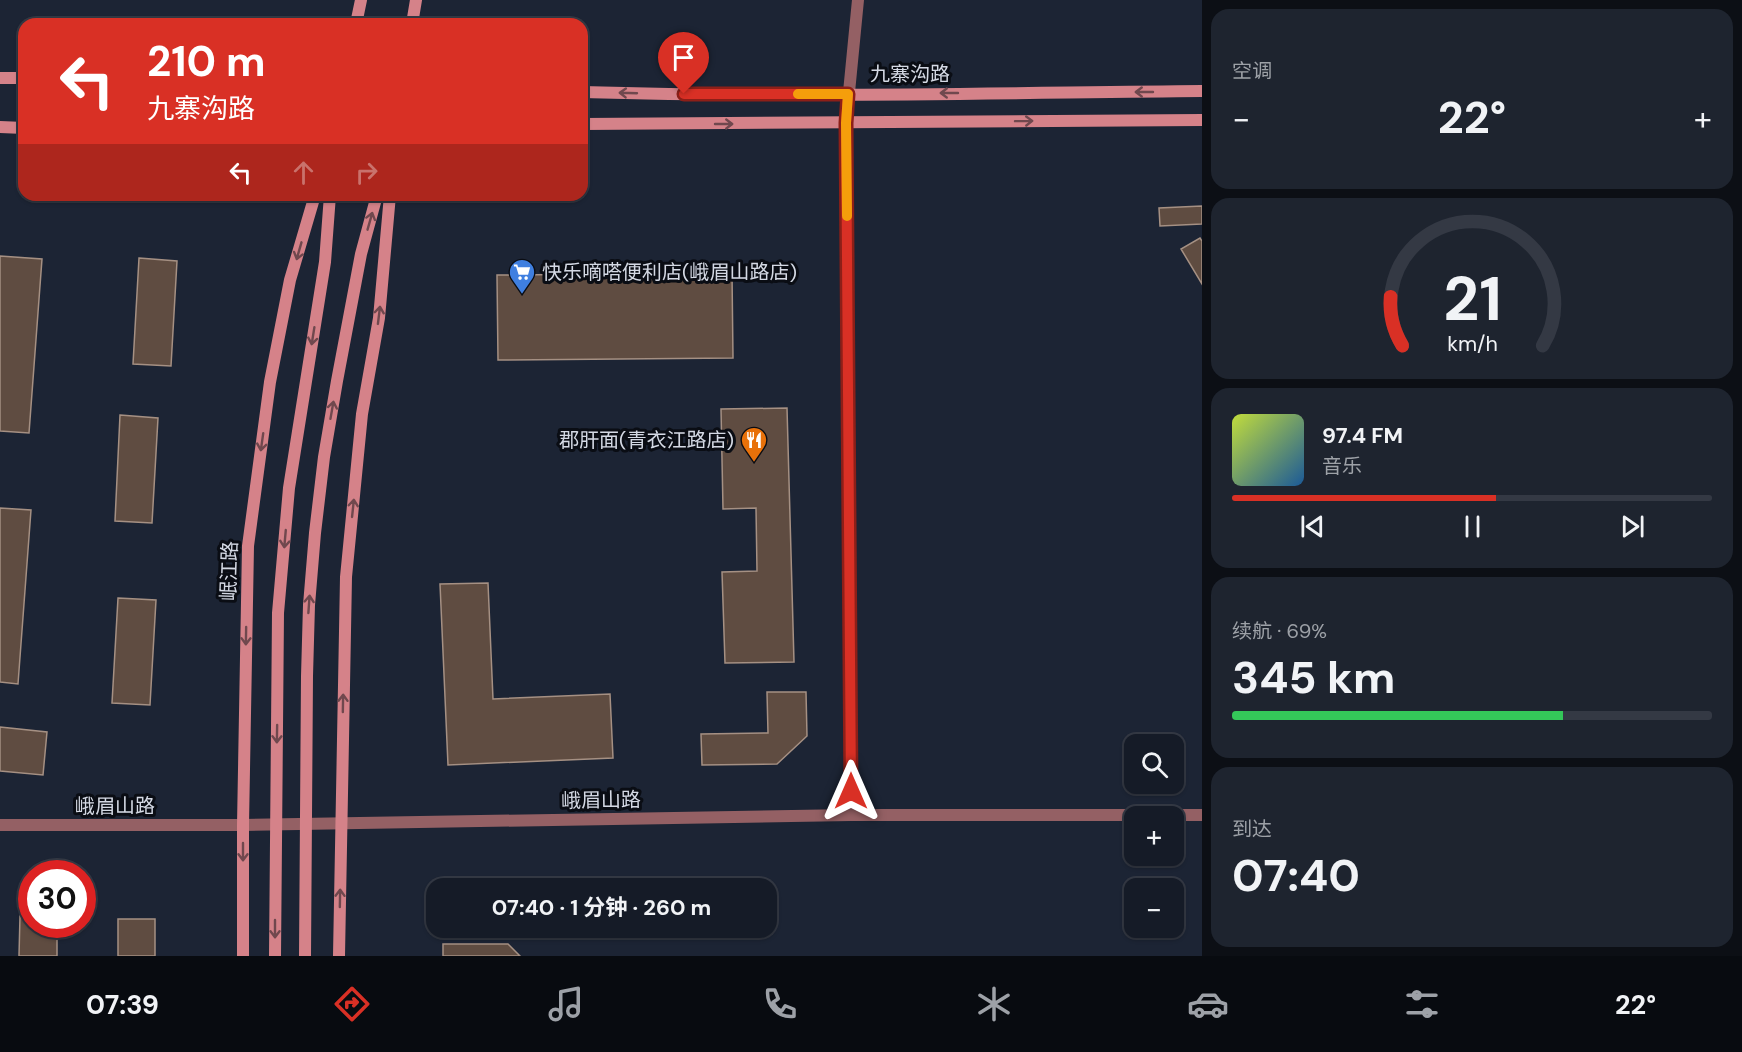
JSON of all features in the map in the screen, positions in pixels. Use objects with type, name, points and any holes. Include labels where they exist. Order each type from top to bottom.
[{"type":"main road","points":[[357,18],[361,0]]},
{"type":"main road","points":[[413,18],[416,0]]},
{"type":"main road","points":[[0,78],[18,78]]},
{"type":"main road","name":"九寨沟路","points":[[588,92],[848,94],[1202,91]]},
{"type":"main road","points":[[588,124],[1202,120]]},
{"type":"main road","points":[[0,128],[18,128]]},
{"type":"main road","name":"岷江路","points":[[243,956],[248,546],[270,382],[291,280],[313,201]]},
{"type":"main road","points":[[275,956],[278,614],[289,488],[325,262],[330,201]]},
{"type":"main road","points":[[305,956],[307,676],[309,605],[315,533],[324,457],[337,381],[361,254],[375,201]]},
{"type":"main road","points":[[339,956],[346,577],[362,414],[379,318],[389,201]]},
{"type":"street","points":[[851,815],[846,123],[858,0]]},
{"type":"street","name":"峨眉山路","points":[[0,825],[341,824],[851,815],[1202,815]]},
{"type":"building","points":[[1202,206],[1202,224],[1160,226],[1159,208]]},
{"type":"building","points":[[1200,238],[1202,241],[1202,284],[1181,249]]},
{"type":"building","points":[[0,256],[42,259],[29,433],[0,431]]},
{"type":"building","points":[[139,258],[177,261],[171,366],[133,364]]},
{"type":"building","points":[[732,273],[733,358],[498,360],[497,275]]},
{"type":"building","points":[[787,408],[794,662],[725,663],[722,572],[757,571],[756,508],[723,509],[721,409]]},
{"type":"building","points":[[120,415],[158,418],[152,523],[115,521]]},
{"type":"building","points":[[0,508],[31,510],[18,684],[0,682]]},
{"type":"building","points":[[488,583],[493,699],[610,694],[613,758],[448,765],[440,584]]},
{"type":"building","points":[[118,598],[156,600],[150,705],[112,703]]},
{"type":"building","points":[[767,692],[806,692],[807,736],[777,764],[702,765],[701,734],[768,733]]},
{"type":"building","points":[[0,727],[47,732],[43,775],[0,771]]},
{"type":"building","points":[[118,919],[155,919],[155,956],[118,956]]},
{"type":"building","points":[[19,938],[57,938],[57,956],[19,956]]},
{"type":"building","points":[[443,944],[508,944],[520,956],[443,956]]},
{"type":"slow traffic","points":[[798,94],[848,94],[847,216]]},
{"type":"place","name":"快乐嘀嗒便利店(峨眉山路店)","points":[[522,295]]},
{"type":"place","name":"郡肝面(青衣江路店)","points":[[754,463]]},
{"type":"route","points":[[684,94],[848,94],[846,123],[851,791]]}]
